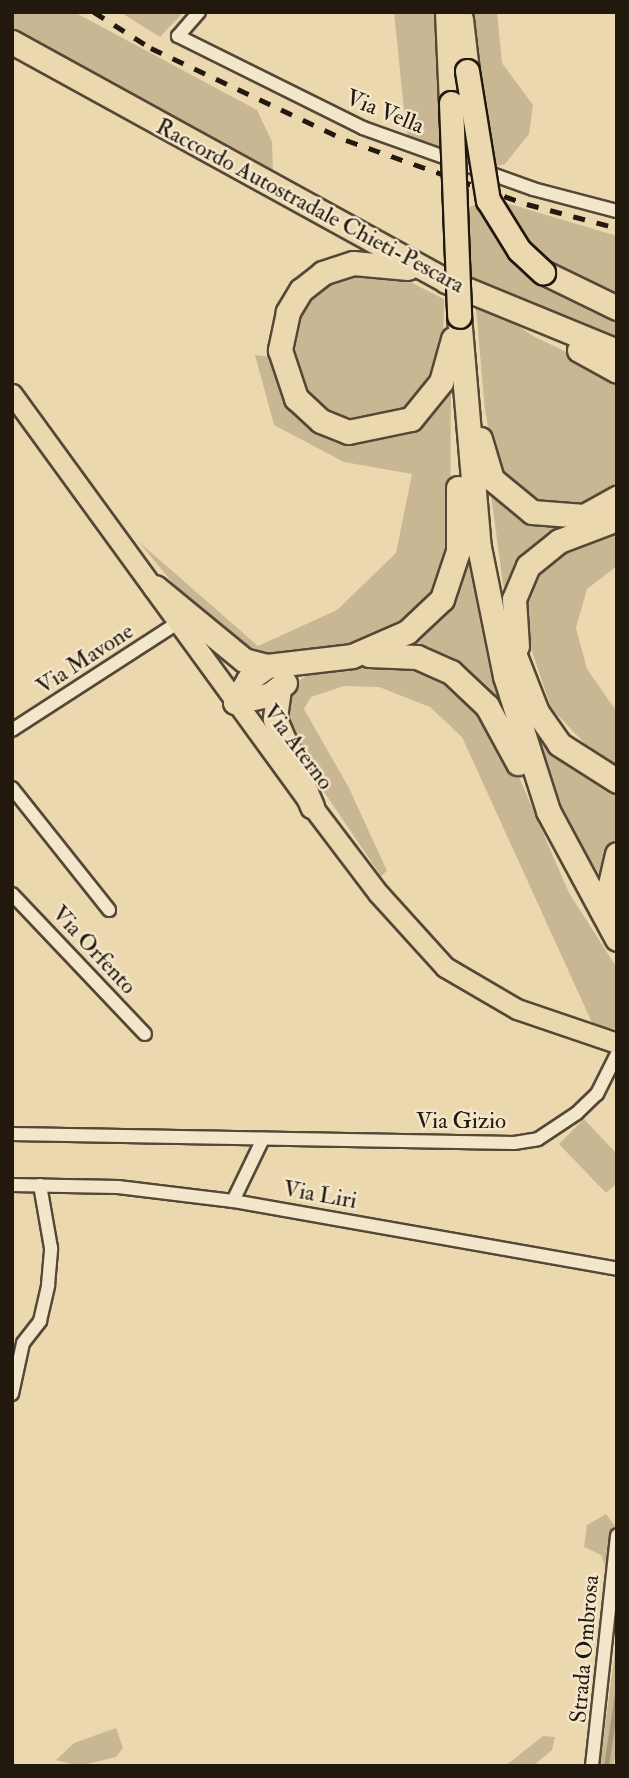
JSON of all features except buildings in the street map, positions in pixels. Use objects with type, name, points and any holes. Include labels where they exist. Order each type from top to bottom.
[{"type":"highway","points":[[447,12],[458,316],[467,439],[479,547],[496,642],[530,761],[589,894],[617,939]]},
{"type":"highway","points":[[460,12],[488,200],[519,250],[543,272],[617,307]]},
{"type":"highway","name":"Raccordo Autostradale Chieti-Pescara","points":[[12,42],[426,271],[560,331],[617,351]]},
{"type":"highway","points":[[426,271],[353,263],[323,273],[301,290],[288,312],[280,349],[296,398],[321,421],[348,432],[411,419],[441,382],[458,316]]},
{"type":"highway","points":[[560,331],[576,349],[617,371]]},
{"type":"highway","points":[[461,360],[485,467],[500,491],[550,517],[584,516],[617,498]]},
{"type":"highway","points":[[352,656],[407,632],[442,599],[458,551],[458,483],[467,439]]},
{"type":"highway","points":[[520,667],[513,611],[528,566],[559,541],[617,519]]},
{"type":"highway","points":[[479,547],[520,667],[559,744],[617,781]]},
{"type":"highway","points":[[155,587],[221,647],[267,666],[310,664],[352,656],[417,657],[451,672],[477,695],[517,759],[565,873],[589,894]]},
{"type":"highway","points":[[235,702],[279,689],[310,664]]},
{"type":"highway","points":[[235,702],[248,680],[267,666]]},
{"type":"highway","points":[[279,689],[275,719],[312,806]]},
{"type":"highway","points":[[617,854],[610,885],[617,914]]},
{"type":"main road","name":"Via Aterno","points":[[12,394],[377,893],[445,967],[517,1009],[617,1043]]},
{"type":"street","name":"Via Vella","points":[[199,12],[178,36],[363,128],[533,190],[617,211]]},
{"type":"street","name":"Via Mavone","points":[[12,730],[179,622]]},
{"type":"street","points":[[12,788],[109,910]]},
{"type":"street","name":"Via Orfento","points":[[12,894],[145,1034]]},
{"type":"street","name":"Via Gizio","points":[[12,1134],[263,1139],[538,1139],[597,1094],[617,1054]]},
{"type":"street","points":[[233,1201],[263,1139]]},
{"type":"street","name":"Via Liri","points":[[12,1185],[233,1201],[617,1269]]},
{"type":"street","points":[[12,1394],[23,1343],[40,1321],[48,1285],[51,1248],[40,1185]]},
{"type":"street","name":"Strada Ombrosa","points":[[592,1766],[617,1535]]},
{"type":"shaded area","points":[[12,12],[74,12],[257,110],[272,142],[273,175],[12,30]]},
{"type":"shaded area","points":[[120,12],[178,12],[181,15],[160,37]]},
{"type":"shaded area","points":[[394,12],[435,12],[444,154],[411,142],[406,130]]},
{"type":"shaded area","points":[[469,12],[497,12],[502,63],[533,105],[529,134],[505,164],[494,167]]},
{"type":"shaded area","points":[[506,203],[617,236],[617,298],[566,276],[538,253]]},
{"type":"shaded area","points":[[478,204],[617,316],[617,342],[472,284],[465,208]]},
{"type":"shaded area","points":[[388,271],[444,299],[443,356],[437,376],[408,412],[340,422],[304,396],[287,335],[297,307],[333,276]]},
{"type":"shaded area","points":[[475,298],[535,337],[617,376],[617,482],[597,497],[573,505],[534,502],[507,484],[493,455],[485,410]]},
{"type":"shaded area","points":[[255,355],[271,357],[284,384],[368,439],[412,428],[451,385],[450,561],[437,595],[403,628],[326,653],[257,657],[187,600],[138,541],[258,646],[337,610],[396,553],[412,474],[344,462],[274,425]]},
{"type":"shaded area","points":[[489,480],[580,524],[507,608],[502,577]]},
{"type":"shaded area","points":[[617,525],[617,566],[587,589],[576,628],[587,669],[617,712],[617,766],[591,750],[551,708],[527,636],[521,596],[552,553]]},
{"type":"shaded area","points":[[470,553],[506,714],[464,669],[406,645],[452,601]]},
{"type":"shaded area","points":[[387,660],[410,661],[468,693],[516,770],[569,893],[617,968],[617,1029],[594,1027],[462,737],[430,707],[379,687],[344,686],[311,697],[304,709],[349,788],[387,871],[381,876],[301,758],[286,725],[288,689],[311,672]]},
{"type":"shaded area","points":[[529,715],[617,786],[617,837],[602,878],[569,827]]},
{"type":"shaded area","points":[[584,1119],[617,1154],[617,1183],[606,1193],[559,1144]]},
{"type":"shaded area","points":[[606,1514],[615,1526],[605,1566],[601,1555],[584,1547],[587,1525]]},
{"type":"shaded area","points":[[617,1636],[617,1748],[613,1766],[600,1766]]},
{"type":"shaded area","points":[[116,1728],[123,1748],[116,1757],[79,1766],[56,1760],[74,1743]]},
{"type":"shaded area","points":[[543,1736],[555,1737],[552,1750],[533,1766],[505,1766]]},
{"type":"waterway","points":[[606,1766],[617,1693]]},
{"type":"railway","points":[[94,12],[151,48],[346,140],[527,204],[617,228]]}]
